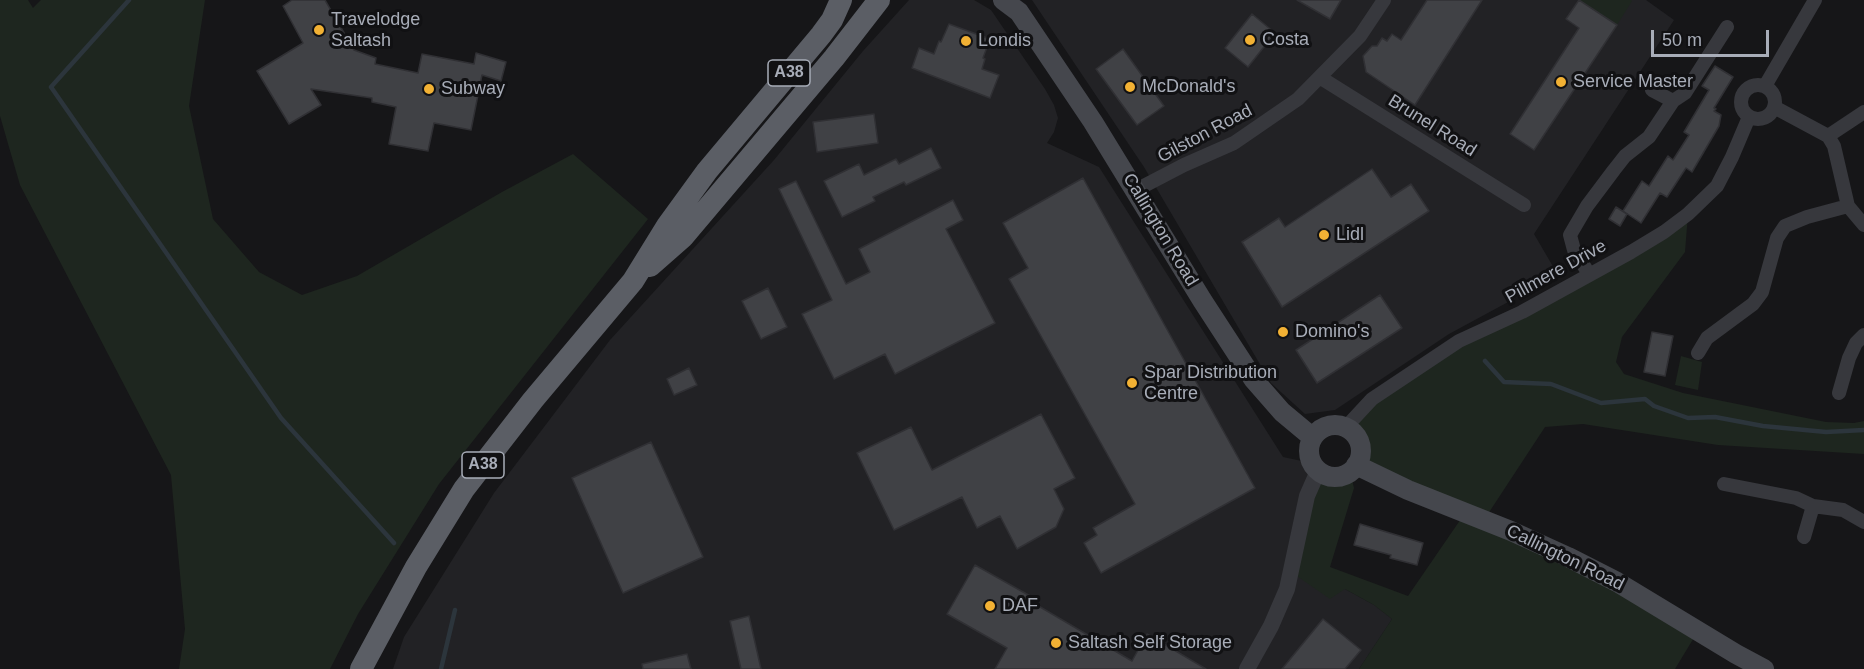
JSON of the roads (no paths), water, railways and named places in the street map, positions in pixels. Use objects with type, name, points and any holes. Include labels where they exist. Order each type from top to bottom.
[{"type":"highway","name":"A38","points":[[361,669],[416,567],[464,489],[533,400],[633,281],[667,226],[707,171],[821,35],[832,20],[840,0]]},
{"type":"highway","name":"A38","points":[[633,281],[683,237],[834,58],[879,0]]},
{"type":"main road","name":"Callington Road","points":[[1012,4],[1136,190],[1202,300],[1254,380],[1282,412],[1312,436]]},
{"type":"main road","points":[[1334,424],[1346,427],[1360,442],[1361,454],[1356,465],[1350,472],[1340,476],[1326,476],[1318,471],[1311,463],[1308,453],[1312,436],[1326,426],[1334,424]]},
{"type":"main road","name":"Callington Road","points":[[1356,465],[1408,490],[1511,531],[1568,557],[1617,582],[1764,669]]},
{"type":"street","name":"Gilston Road","points":[[1136,190],[1233,143],[1298,99],[1360,36],[1384,0]]},
{"type":"street","points":[[1765,86],[1815,0]]},
{"type":"street","points":[[1589,274],[1574,250],[1570,235],[1587,206],[1614,170],[1626,156],[1649,137],[1673,101],[1685,93],[1727,27]]},
{"type":"street","name":"Brunel Road","points":[[1320,78],[1524,205]]},
{"type":"street","points":[[1752,86],[1765,86],[1774,95],[1774,107],[1769,116],[1762,119],[1749,117],[1743,111],[1741,104],[1743,93],[1752,86]]},
{"type":"street","points":[[1652,90],[1673,101]]},
{"type":"street","points":[[1774,107],[1828,136],[1834,146],[1848,206],[1864,225]]},
{"type":"street","points":[[1828,136],[1864,112]]},
{"type":"street","name":"Pillmere Drive","points":[[1346,427],[1372,399],[1452,346],[1522,312],[1664,232],[1717,186],[1749,117]]},
{"type":"street","points":[[1698,353],[1707,338],[1753,304],[1762,292],[1777,238],[1785,226],[1807,217],[1848,206]]},
{"type":"street","points":[[1839,393],[1849,358],[1856,343],[1864,336]]},
{"type":"street","points":[[1246,669],[1287,589],[1306,496],[1318,471]]},
{"type":"street","points":[[1724,484],[1796,498],[1814,506],[1843,510],[1864,522]]},
{"type":"street","points":[[1804,537],[1814,506]]},
{"type":"waterway","points":[[129,0],[51,87],[281,418],[394,543]]},
{"type":"waterway","points":[[1485,361],[1504,382],[1551,384],[1601,403],[1645,399],[1654,406],[1688,418],[1715,417],[1763,426],[1826,432],[1864,430]]},
{"type":"waterway","points":[[441,669],[455,610]]},
{"type":"place","name":"Travelodge Saltash","points":[[319,30]]},
{"type":"place","name":"Costa","points":[[1250,40]]},
{"type":"place","name":"Londis","points":[[966,41]]},
{"type":"place","name":"Service Master","points":[[1561,82]]},
{"type":"place","name":"McDonald's","points":[[1130,87]]},
{"type":"place","name":"Subway","points":[[429,89]]},
{"type":"place","name":"Lidl","points":[[1324,235]]},
{"type":"place","name":"Domino's","points":[[1283,332]]},
{"type":"place","name":"Spar Distribution Centre","points":[[1132,383]]},
{"type":"place","name":"DAF","points":[[990,606]]},
{"type":"place","name":"Saltash Self Storage","points":[[1056,643]]}]
